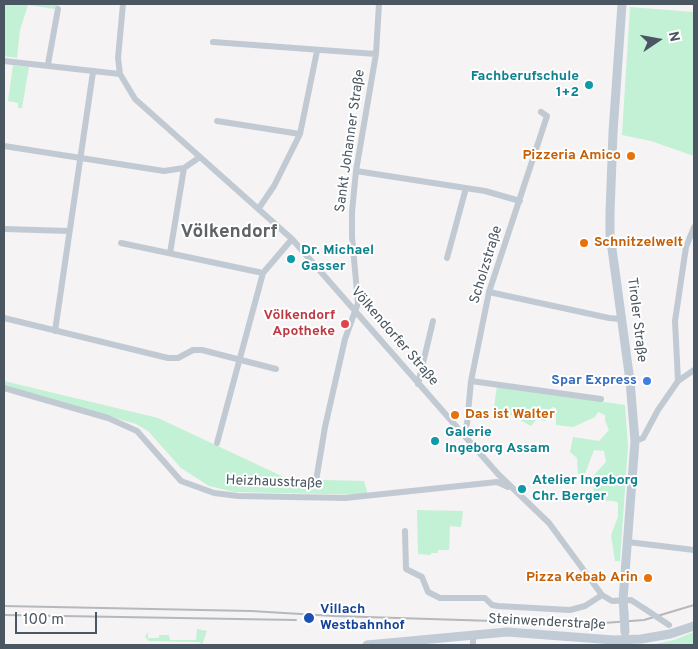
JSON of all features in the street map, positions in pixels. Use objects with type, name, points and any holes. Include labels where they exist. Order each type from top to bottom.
[{"type":"main road","name":"Tiroler Straße","points":[[622,4],[613,132],[610,234],[630,381],[635,440],[623,600],[625,639]]},
{"type":"main road","name":"Steinwenderstraße","points":[[368,645],[507,632],[625,639],[657,637],[694,626]]},
{"type":"street","name":"Völkendorfer Straße","points":[[123,4],[118,58],[120,74],[135,99],[292,239],[418,384],[513,489],[549,523],[602,595]]},
{"type":"street","name":"Sankt Johanner Straße","points":[[316,481],[325,427],[345,339],[358,293],[352,237],[356,171],[376,54],[379,4]]},
{"type":"street","points":[[48,64],[58,9]]},
{"type":"street","points":[[213,42],[376,54]]},
{"type":"street","points":[[258,208],[274,186],[300,134],[317,51]]},
{"type":"street","points":[[4,61],[48,64],[93,72],[120,74]]},
{"type":"street","points":[[55,331],[79,157],[93,72]]},
{"type":"street","name":"Scholzstraße","points":[[463,433],[466,424],[471,380],[489,292],[547,116],[541,112]]},
{"type":"street","points":[[217,121],[300,134]]},
{"type":"street","points":[[4,146],[164,170],[184,168],[200,157]]},
{"type":"street","points":[[170,253],[184,168]]},
{"type":"street","points":[[356,171],[466,188],[503,195],[520,201]]},
{"type":"street","points":[[447,258],[466,188]]},
{"type":"street","points":[[678,381],[675,321],[686,247],[694,227]]},
{"type":"street","points":[[4,228],[69,232]]},
{"type":"street","points":[[217,443],[238,359],[263,273],[292,239]]},
{"type":"street","points":[[121,243],[263,273]]},
{"type":"street","points":[[489,292],[566,309],[621,318]]},
{"type":"street","points":[[4,318],[168,358],[178,358],[193,350],[202,350],[276,369]]},
{"type":"street","points":[[418,384],[433,320]]},
{"type":"street","points":[[635,440],[643,438],[658,410],[678,381],[694,370]]},
{"type":"street","points":[[471,380],[601,399]]},
{"type":"street","name":"Heizhausstraße","points":[[4,388],[108,418],[137,431],[181,481],[196,488],[214,492],[238,496],[345,498],[497,482],[513,489]]},
{"type":"street","points":[[405,531],[406,568],[422,577],[428,592],[440,598],[485,598],[498,606],[570,610],[586,606],[602,595],[612,600],[632,600],[669,625],[682,630]]},
{"type":"street","points":[[628,542],[694,550]]},
{"type":"street","points":[[473,634],[473,645]]},
{"type":"green space","points":[[4,4],[59,4],[58,8],[54,9],[28,5],[20,30],[17,58],[4,56]]},
{"type":"green space","points":[[630,7],[694,12],[694,156],[651,141],[622,135]]},
{"type":"green space","points":[[13,65],[29,67],[22,108],[18,108],[18,103],[8,101]]},
{"type":"green space","points":[[4,381],[158,418],[288,479],[364,481],[368,495],[234,492],[209,486],[181,468],[148,431],[136,424],[4,385]]},
{"type":"green space","points":[[497,386],[625,405],[628,446],[620,561],[615,561],[611,535],[618,517],[618,503],[594,500],[593,476],[606,462],[604,451],[594,450],[585,474],[578,474],[577,458],[570,452],[573,437],[599,441],[609,430],[605,421],[605,415],[598,412],[595,417],[573,427],[556,425],[556,408],[552,407],[545,421],[537,419],[531,426],[511,415],[493,414]]},
{"type":"green space","points":[[417,510],[463,511],[461,527],[450,526],[449,550],[438,550],[438,553],[431,553],[431,555],[418,554]]},
{"type":"green space","points":[[197,629],[207,631],[202,645],[199,642],[149,641],[145,637],[148,632],[148,638],[159,638],[159,635],[169,635],[170,640],[196,640]]},
{"type":"green space","points":[[694,632],[694,645],[651,645],[674,640]]},
{"type":"railway","points":[[4,606],[251,611],[334,616],[590,624],[644,620],[694,605]]},
{"type":"railway","points":[[4,615],[296,620]]},
{"type":"place","name":"Fachberufschule 1+2","points":[[589,85]]},
{"type":"place","name":"Pizzeria Amico","points":[[631,156]]},
{"type":"place","name":"Schnitzelwelt","points":[[584,243]]},
{"type":"place","name":"Dr. Michael Gasser","points":[[291,259]]},
{"type":"place","name":"Völkendorf Apotheke","points":[[345,324]]},
{"type":"place","name":"Spar Express","points":[[647,381]]},
{"type":"place","name":"Das ist Walter","points":[[455,415]]},
{"type":"place","name":"Galerie Ingeborg Assam","points":[[435,441]]},
{"type":"place","name":"Atelier Ingeborg Chr. Berger","points":[[522,489]]},
{"type":"place","name":"Pizza Kebab Arin","points":[[648,578]]},
{"type":"place","name":"Villach Westbahnhof","points":[[309,618]]},
{"type":"district","name":"Völkendorf","points":[[229,233]]}]
